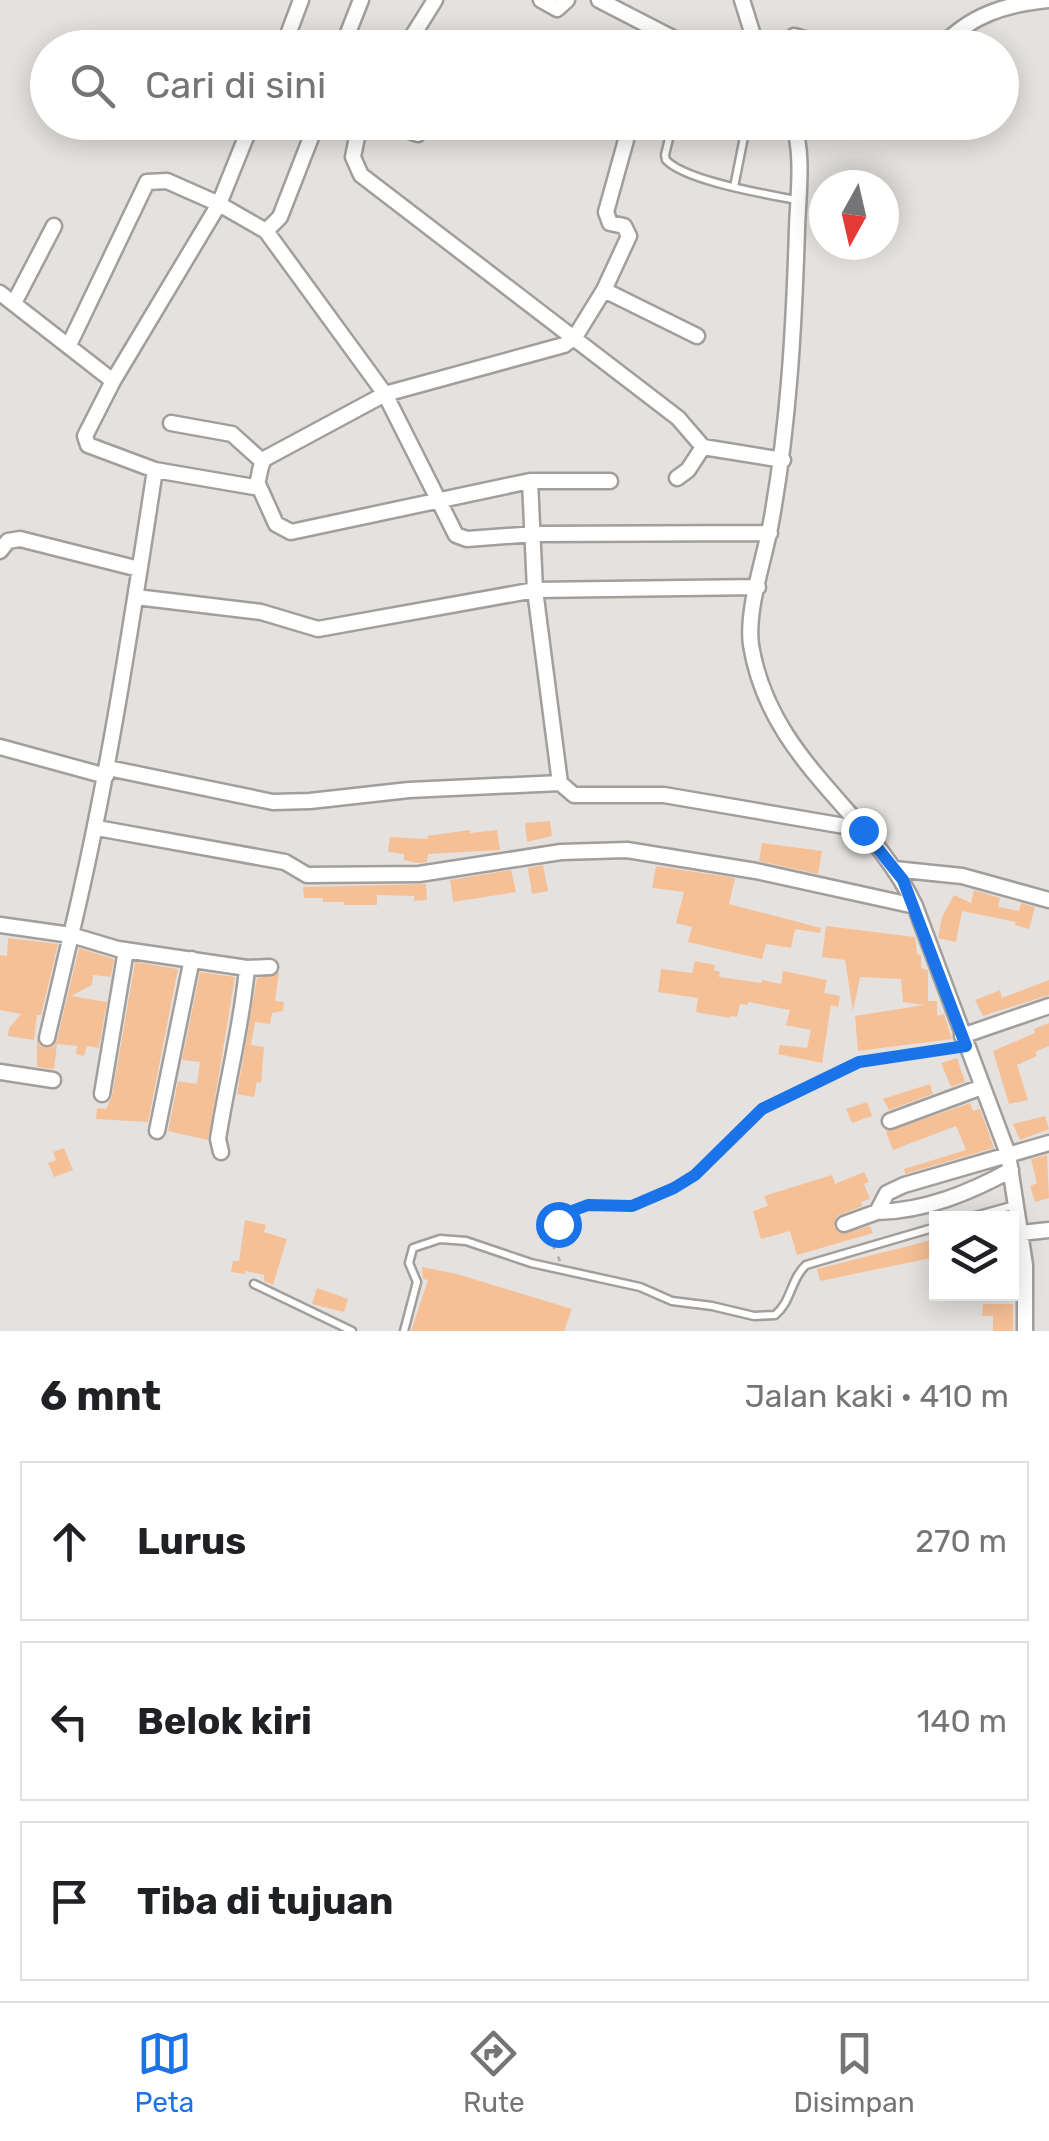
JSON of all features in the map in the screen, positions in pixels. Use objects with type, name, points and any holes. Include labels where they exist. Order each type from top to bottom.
[{"type":"street","points":[[289,30],[301,0]]},
{"type":"street","points":[[349,30],[361,0]]},
{"type":"street","points":[[416,30],[435,0]]},
{"type":"street","points":[[541,0],[558,8],[567,0]]},
{"type":"street","points":[[599,0],[657,30]]},
{"type":"street","points":[[742,0],[752,30]]},
{"type":"street","points":[[958,30],[995,9],[1049,0]]},
{"type":"street","points":[[245,140],[218,204],[113,381],[85,441],[154,470],[248,489],[258,484]]},
{"type":"street","points":[[266,232],[280,217],[309,140]]},
{"type":"street","points":[[356,140],[352,157],[362,175],[678,418],[703,447],[782,460]]},
{"type":"street","points":[[262,462],[386,394],[548,350],[575,338],[604,290],[628,236],[624,226],[610,223],[606,212],[626,140]]},
{"type":"street","points":[[795,140],[798,200],[792,374],[782,460],[751,643],[777,720],[812,774],[894,870],[915,906],[1008,1154],[1026,1284],[1025,1331]]},
{"type":"street","points":[[69,345],[147,182],[167,181],[266,232],[386,394],[436,502],[451,530],[461,538],[770,533]]},
{"type":"street","points":[[14,304],[54,226]]},
{"type":"street","points":[[604,290],[697,336]]},
{"type":"street","points":[[0,292],[113,381]]},
{"type":"street","points":[[172,423],[232,434],[262,462]]},
{"type":"street","points":[[677,478],[688,470],[703,447]]},
{"type":"street","points":[[262,462],[258,484],[276,524],[291,532],[530,481],[610,480]]},
{"type":"street","points":[[47,1038],[97,828],[154,470]]},
{"type":"street","points":[[530,481],[535,590],[560,784]]},
{"type":"street","points":[[0,551],[8,541],[20,539],[139,569]]},
{"type":"street","points":[[136,597],[261,612],[318,629],[535,590],[758,588]]},
{"type":"street","points":[[0,748],[273,802],[310,802],[408,790],[560,784],[574,795],[664,795],[863,830]]},
{"type":"street","points":[[97,828],[285,862],[306,876],[419,874],[561,852],[628,850],[723,864],[915,906]]},
{"type":"street","points":[[894,870],[962,876],[1049,900]]},
{"type":"street","points":[[1,928],[71,936],[126,950],[247,968],[270,967]]},
{"type":"street","points":[[102,1094],[126,950]]},
{"type":"street","points":[[157,1131],[192,959]]},
{"type":"street","points":[[221,1152],[218,1138],[232,1053],[243,1014],[247,968]]},
{"type":"street","points":[[964,1041],[1049,1006]]},
{"type":"street","points":[[0,1072],[53,1080]]},
{"type":"street","points":[[890,1121],[982,1087]]},
{"type":"street","points":[[876,1212],[888,1193],[904,1185],[1049,1143]]},
{"type":"street","points":[[844,1224],[876,1212],[906,1211],[969,1192],[1010,1170]]},
{"type":"street","points":[[1020,1233],[1049,1230]]},
{"type":"lane","points":[[669,140],[665,155],[670,165],[734,187],[798,200]]},
{"type":"lane","points":[[734,187],[743,140]]},
{"type":"lane","points":[[994,1211],[1016,1205]]},
{"type":"lane","points":[[404,1331],[417,1282],[409,1263],[413,1248],[430,1241],[466,1241],[521,1260],[640,1288],[672,1301],[754,1316],[775,1315],[786,1304],[793,1280],[806,1265],[929,1229]]},
{"type":"lane","points":[[254,1284],[352,1331]]},
{"type":"path","points":[[566,1270],[553,1246],[564,1214],[596,1203],[638,1205],[674,1188],[695,1175],[762,1109],[859,1062],[964,1041]]},
{"type":"building","points":[[550,821],[552,836],[527,842],[525,823]]},
{"type":"building","points":[[497,830],[500,850],[428,854],[427,862],[418,863],[404,860],[404,854],[388,852],[390,837],[428,839],[427,836]]},
{"type":"building","points":[[762,843],[822,851],[818,874],[759,861]]},
{"type":"building","points":[[543,865],[548,891],[532,894],[528,868]]},
{"type":"building","points":[[656,866],[735,878],[729,904],[821,928],[820,933],[795,929],[791,948],[766,944],[762,959],[688,942],[692,927],[676,923],[684,892],[652,888]]},
{"type":"building","points":[[511,870],[516,892],[453,902],[450,880]]},
{"type":"building","points":[[426,884],[427,900],[377,895],[377,905],[344,905],[323,902],[323,898],[304,898],[303,887]]},
{"type":"building","points":[[974,890],[1000,898],[998,907],[1019,911],[1021,903],[1035,907],[1029,929],[1015,925],[1016,922],[962,911],[956,942],[938,938],[942,917],[954,895],[971,903]]},
{"type":"building","points":[[826,926],[915,937],[921,968],[928,970],[928,1001],[937,1001],[937,1016],[944,1014],[952,1039],[858,1051],[855,1016],[924,1005],[903,1002],[901,979],[860,977],[853,1011],[845,960],[822,957]]},
{"type":"building","points":[[8,938],[58,944],[41,1015],[37,1015],[34,1040],[8,1036],[9,1028],[21,1014],[0,1010],[0,955],[7,956]]},
{"type":"building","points":[[79,948],[114,959],[111,977],[93,975],[92,985],[71,996],[107,1002],[99,1048],[87,1046],[84,1056],[76,1054],[77,1046],[57,1044],[54,1069],[37,1067],[37,1038],[39,1045],[46,1048],[54,1046],[57,1040]]},
{"type":"building","points":[[695,961],[715,965],[719,977],[781,984],[783,971],[827,980],[824,993],[840,996],[838,1007],[831,1005],[822,1063],[778,1054],[780,1045],[807,1048],[811,1030],[786,1025],[790,1010],[748,1002],[740,1004],[737,1017],[730,1018],[696,1012],[698,998],[658,992],[661,969],[692,973]]},
{"type":"building","points":[[135,962],[178,969],[148,1122],[96,1119],[97,1108],[106,1109],[112,1096]]},
{"type":"building","points":[[200,972],[235,977],[208,1140],[168,1131],[178,1081],[197,1084],[200,1062],[182,1060]]},
{"type":"building","points":[[279,973],[275,1001],[284,1002],[283,1011],[272,1013],[270,1024],[255,1022],[251,1045],[264,1047],[261,1083],[257,1082],[254,1097],[237,1094],[257,978]]},
{"type":"building","points":[[1049,980],[1049,995],[983,1016],[975,1000],[1000,990],[1002,998]]},
{"type":"building","points":[[1049,1023],[1049,1046],[1017,1065],[1028,1100],[1009,1104],[993,1051]]},
{"type":"building","points":[[957,1058],[965,1082],[951,1087],[941,1063]]},
{"type":"building","points":[[930,1084],[933,1094],[889,1110],[883,1099]]},
{"type":"building","points":[[867,1102],[872,1116],[852,1123],[846,1109]]},
{"type":"building","points":[[970,1103],[973,1111],[980,1109],[994,1148],[905,1174],[904,1169],[966,1150],[956,1126],[893,1150],[886,1132]]},
{"type":"building","points":[[1045,1116],[1049,1129],[1020,1140],[1013,1124]]},
{"type":"building","points":[[64,1148],[73,1170],[54,1177],[48,1163],[56,1160],[53,1152]]},
{"type":"building","points":[[1047,1155],[1049,1198],[1035,1202],[1030,1186],[1037,1183],[1031,1159]]},
{"type":"building","points":[[864,1172],[870,1199],[837,1216],[834,1227],[843,1234],[870,1226],[873,1233],[797,1255],[790,1231],[761,1239],[753,1211],[768,1206],[764,1196],[832,1175],[835,1184]]},
{"type":"building","points":[[245,1220],[266,1225],[264,1232],[287,1239],[273,1285],[264,1281],[264,1275],[231,1272],[233,1261],[239,1261]]},
{"type":"building","points":[[929,1241],[929,1258],[820,1281],[817,1269]]},
{"type":"building","points":[[422,1267],[572,1309],[564,1331],[411,1331],[428,1280],[423,1279]]},
{"type":"building","points":[[317,1288],[348,1299],[344,1312],[312,1304]]},
{"type":"building","points":[[983,1304],[1013,1304],[1013,1331],[993,1331],[993,1316],[982,1316]]},
{"type":"route","points":[[558,1224],[564,1214],[588,1205],[638,1205],[674,1188],[695,1175],[762,1109],[859,1062],[966,1046],[903,880],[863,830]]}]
